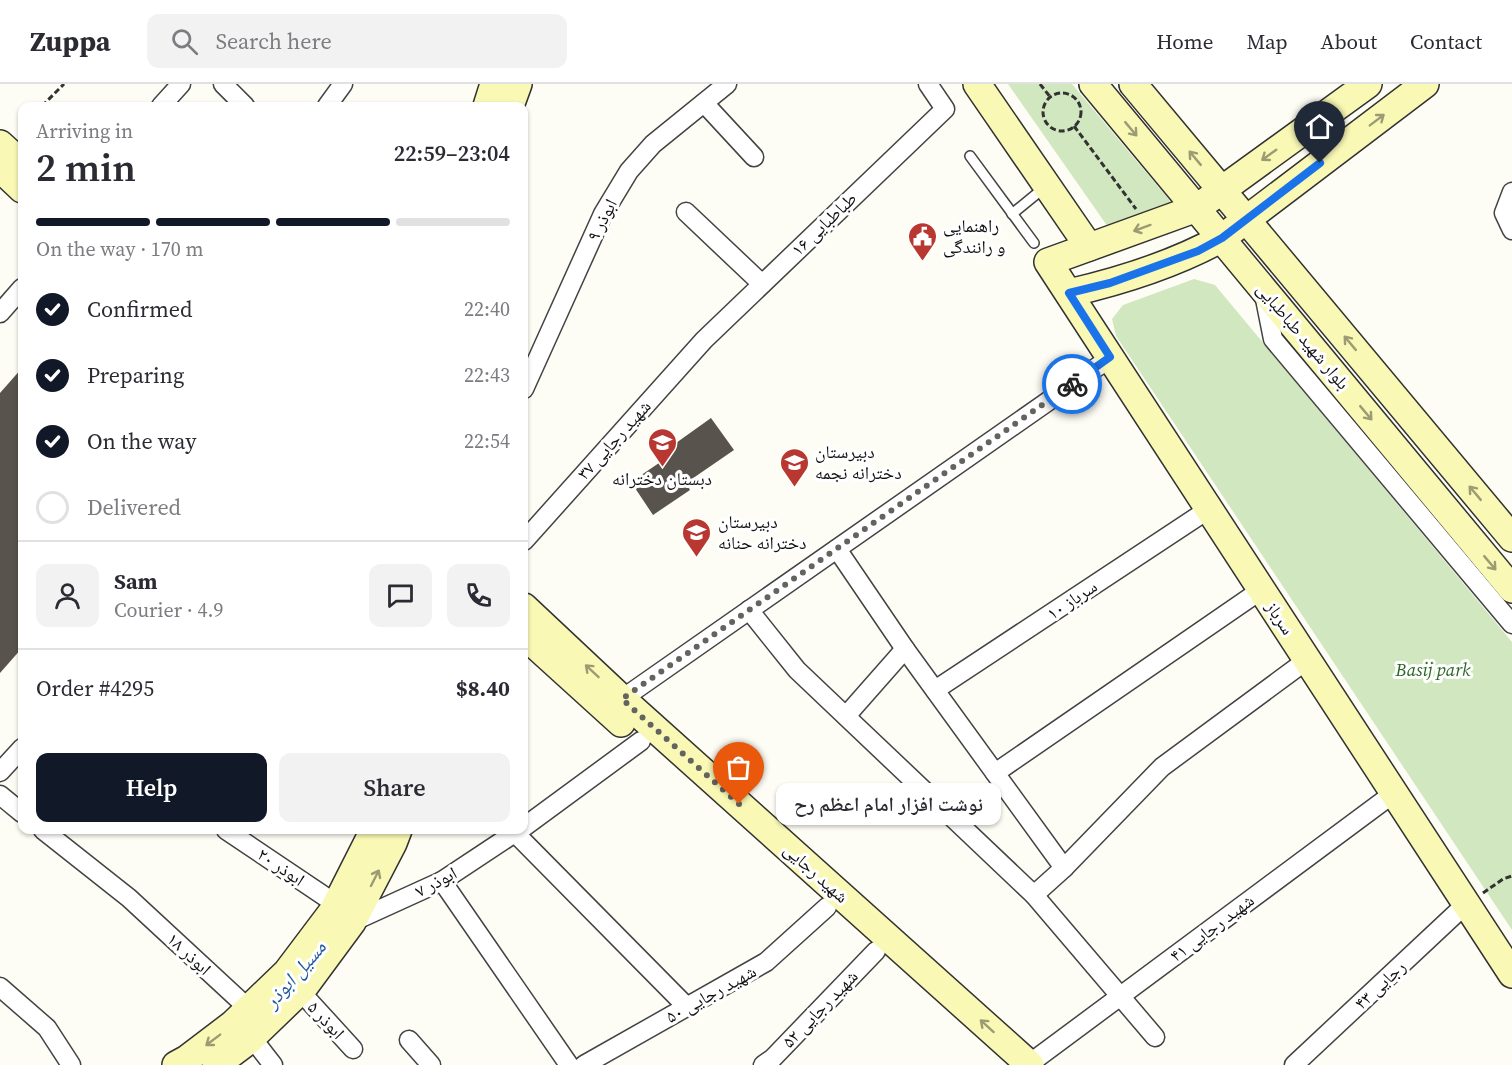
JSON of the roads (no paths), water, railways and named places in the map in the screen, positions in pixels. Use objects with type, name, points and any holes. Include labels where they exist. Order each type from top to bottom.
[{"type":"main road","points":[[488,102],[494,84]]},
{"type":"main road","points":[[511,102],[518,84]]},
{"type":"main road","points":[[977,84],[1089,247]]},
{"type":"main road","name":"بلوار شهید طباطبایی","points":[[1094,84],[1512,589]]},
{"type":"main road","name":"بلوار شهید طباطبایی","points":[[1133,84],[1512,538]]},
{"type":"main road","points":[[1041,252],[1089,247],[1197,208],[1368,84]]},
{"type":"main road","points":[[1069,293],[1110,283],[1198,251],[1222,238],[1425,84]]},
{"type":"main road","points":[[0,144],[18,160]]},
{"type":"main road","points":[[0,169],[18,185]]},
{"type":"main road","name":"سرباز","points":[[1041,252],[1512,974]]},
{"type":"main road","name":"شهید رجایی","points":[[528,611],[1021,1065]]},
{"type":"main road","name":"شهید رجایی","points":[[528,639],[876,951],[1021,1065]]},
{"type":"main road","points":[[176,1065],[233,1024],[344,913],[373,834]]},
{"type":"main road","points":[[216,1065],[252,1038],[300,991],[344,913],[393,843],[396,834]]},
{"type":"street","points":[[165,102],[182,84]]},
{"type":"street","points":[[223,84],[241,102]]},
{"type":"street","points":[[330,102],[342,84]]},
{"type":"street","name":"ابوذر ۹","points":[[528,380],[603,214],[629,171],[653,144],[727,84]]},
{"type":"street","name":"طباطبایی ۱۶","points":[[704,340],[945,110],[928,84]]},
{"type":"street","points":[[704,103],[754,157]]},
{"type":"street","points":[[1512,192],[1504,213],[1512,230]]},
{"type":"street","points":[[686,212],[762,284]]},
{"type":"street","points":[[1262,287],[1272,339],[1512,624]]},
{"type":"street","points":[[0,313],[18,293]]},
{"type":"street","name":"شهید رجایی ۳۷","points":[[528,537],[704,340]]},
{"type":"street","points":[[622,699],[1110,357]]},
{"type":"street","name":"سرباز ۱۰","points":[[935,690],[1209,509]]},
{"type":"street","points":[[837,549],[905,649],[1064,868]]},
{"type":"street","points":[[995,773],[1261,590]]},
{"type":"street","points":[[749,610],[797,670],[1035,896],[1155,1037]]},
{"type":"street","points":[[846,716],[905,649]]},
{"type":"street","points":[[1035,896],[1162,767],[1307,660]]},
{"type":"street","name":"ابوذر ۷","points":[[528,823],[641,741]]},
{"type":"street","points":[[0,772],[18,752]]},
{"type":"street","name":"شهید رجایی ۴۱","points":[[1021,1065],[1120,997],[1394,793]]},
{"type":"street","points":[[0,795],[18,810]]},
{"type":"street","name":"ابوذر ۱۸","points":[[48,834],[129,898],[249,1009]]},
{"type":"street","name":"ابوذر ۲۰","points":[[232,834],[344,913]]},
{"type":"street","name":"ابوذر ۷","points":[[344,913],[442,881],[513,834]]},
{"type":"street","points":[[523,834],[687,1007]]},
{"type":"street","points":[[442,881],[569,1065]]},
{"type":"street","name":"رجایی ۴۳","points":[[1294,1065],[1466,904]]},
{"type":"street","name":"شهید رجایی ۵۰","points":[[584,1065],[766,962],[827,907]]},
{"type":"street","name":"شهید رجایی ۵۲","points":[[774,1063],[876,951]]},
{"type":"street","points":[[0,987],[47,1028],[71,1065]]},
{"type":"street","name":"ابوذر ۵","points":[[300,991],[353,1049]]},
{"type":"street","points":[[252,1038],[273,1065]]},
{"type":"street","points":[[409,1040],[431,1065]]},
{"type":"lane","points":[[970,156],[1041,252]]},
{"type":"lane","points":[[1012,214],[1047,186]]},
{"type":"place","name":"راهنمایی و رانندگی","points":[[922,262]]},
{"type":"place","name":"دبستان دخترانه","points":[[662,468]]},
{"type":"place","name":"دبیرستان دخترانه نجمه","points":[[794,488]]},
{"type":"place","name":"دبیرستان دخترانه حنانه","points":[[697,558]]},
{"type":"place","name":"نوشت افزار امام اعظم رح","points":[[739,804]]},
{"type":"park label","name":"Basij park","points":[[1433,670]]},
{"type":"water label","name":"مسیل ابوذر","points":[[295,974]]}]
